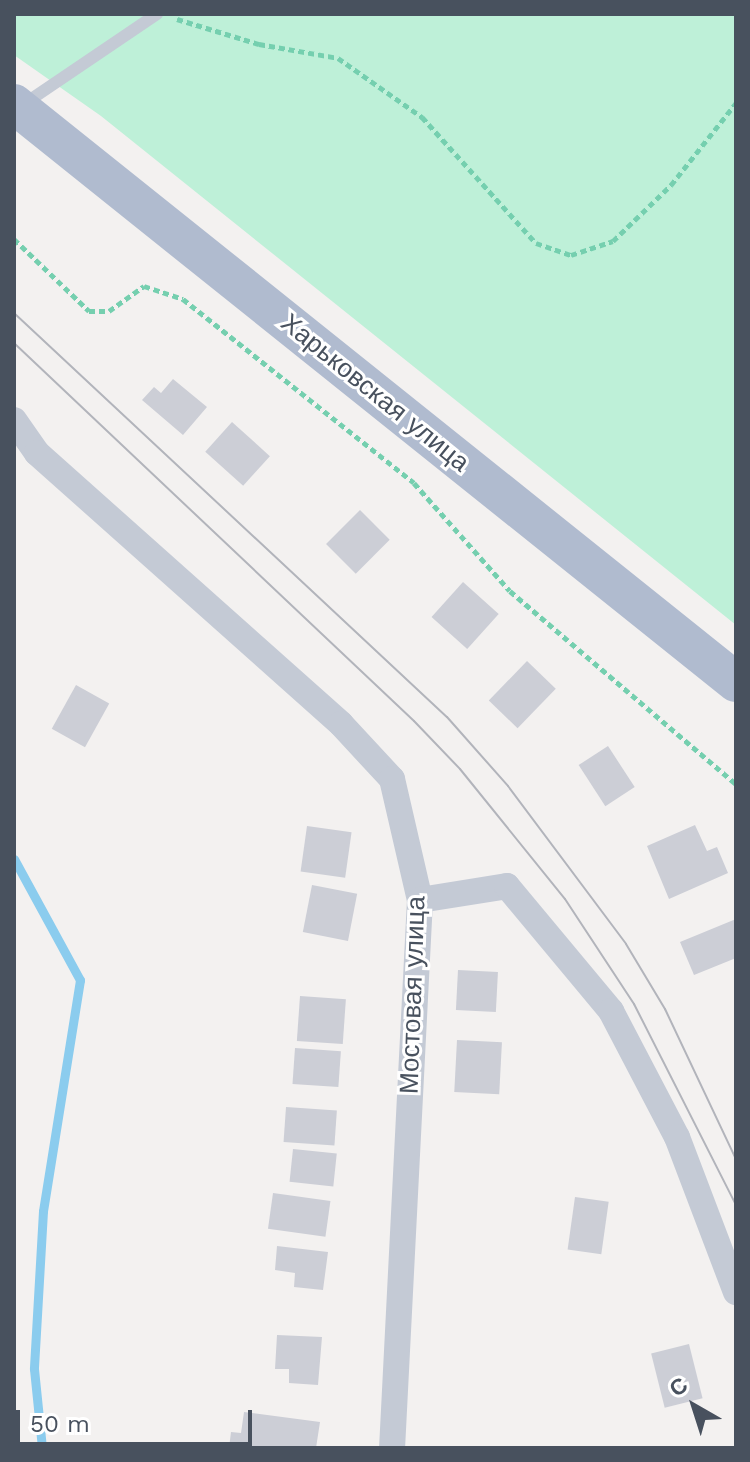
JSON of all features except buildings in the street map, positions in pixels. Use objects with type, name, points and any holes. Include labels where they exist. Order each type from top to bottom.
[{"type":"main road","name":"Харьковская улица","points":[[16,106],[736,682]]},
{"type":"street","name":"Мостовая улица","points":[[14,420],[37,453],[341,724],[392,779],[420,900],[392,1448]]},
{"type":"street","points":[[420,900],[507,886],[611,1011],[677,1137],[736,1292]]},
{"type":"lane","points":[[16,106],[157,14]]},
{"type":"path","points":[[175,18],[259,44],[338,58],[422,117],[536,243],[571,255],[613,241],[671,185],[736,103]]},
{"type":"path","points":[[14,239],[89,311],[109,311],[144,286],[183,299],[414,483],[510,591],[736,784]]},
{"type":"green space","points":[[14,14],[736,14],[736,625],[101,116],[14,55]]},
{"type":"waterway","points":[[14,859],[80,980],[43,1211],[34,1369],[42,1448]]},
{"type":"tram line","points":[[14,313],[447,717],[508,786],[626,944],[665,1009],[736,1159]]},
{"type":"tram line","points":[[14,343],[414,721],[460,769],[565,899],[634,1004],[736,1205]]}]
